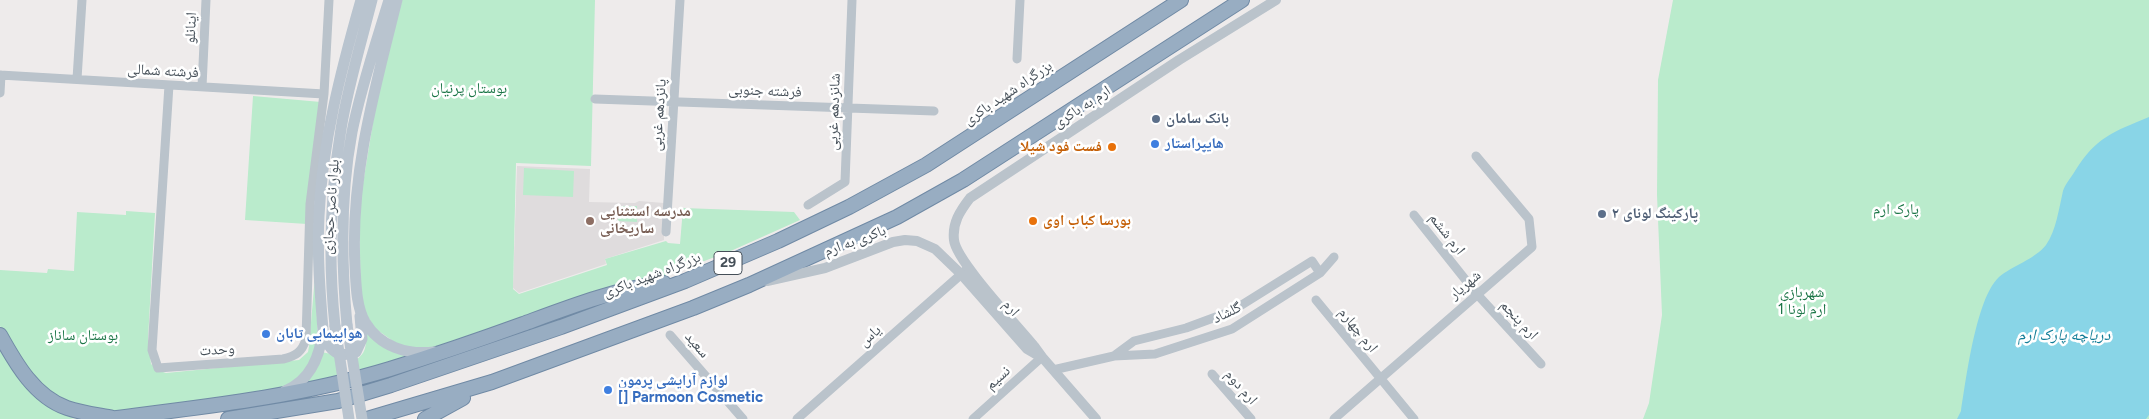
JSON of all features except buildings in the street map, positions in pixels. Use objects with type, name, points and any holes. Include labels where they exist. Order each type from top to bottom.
[{"type":"highway","name":"بزرگراه شهید باکری","points":[[228,419],[338,401],[391,385],[561,328],[685,281],[778,241],[849,207],[926,165],[1181,0]]},
{"type":"highway","name":"29","points":[[367,419],[492,382],[749,285],[897,217],[963,180],[1242,0]]},
{"type":"highway","points":[[0,335],[21,371],[40,391],[66,408],[110,419],[266,398],[336,385],[446,350],[580,303],[645,285],[685,281]]},
{"type":"highway","points":[[425,419],[437,410],[492,382]]},
{"type":"main road","points":[[362,0],[335,100],[321,181],[318,255],[323,330],[329,347],[334,352],[348,355],[356,352],[362,339],[355,273],[354,232],[360,160],[374,91],[397,0]]},
{"type":"main road","name":"بلوار ناصر حجازی","points":[[349,419],[330,278],[332,193],[341,127],[372,0]]},
{"type":"main road","name":"بلوار ناصر حجازی","points":[[362,419],[347,325],[342,233],[352,131],[389,0]]},
{"type":"main road","points":[[359,305],[370,330],[393,347],[414,353],[446,350]]},
{"type":"main road","points":[[266,398],[290,389],[304,379],[316,361],[323,330]]},
{"type":"street","points":[[77,80],[82,0]]},
{"type":"street","name":"اینانلو","points":[[202,87],[206,0]]},
{"type":"street","points":[[324,94],[329,0]]},
{"type":"street","name":"پانزدهم غربی","points":[[666,232],[680,0]]},
{"type":"street","name":"شانزدهم غربی","points":[[808,206],[845,182],[852,0]]},
{"type":"street","points":[[1017,59],[1020,0]]},
{"type":"street","name":"ارم به باکری","points":[[965,271],[954,242],[953,234],[954,224],[959,212],[970,198],[1179,60],[1276,0]]},
{"type":"street","points":[[0,93],[1,75]]},
{"type":"street","name":"فرشته شمالی","points":[[1,75],[324,94]]},
{"type":"street","name":"وحدت","points":[[169,85],[152,350],[158,368],[283,359],[297,355],[303,349],[306,339],[310,204],[324,94]]},
{"type":"street","name":"فرشته جنوبی","points":[[595,99],[934,111]]},
{"type":"street","name":"شهریار","points":[[1334,419],[1476,293],[1529,251],[1532,242],[1529,219],[1476,156]]},
{"type":"street","name":"ارم ششم","points":[[1414,215],[1476,293]]},
{"type":"street","name":"باکری به ارم","points":[[749,285],[825,268],[893,242],[904,240],[917,241],[935,249],[965,271]]},
{"type":"street","name":"گلشاد","points":[[1053,370],[1114,356],[1155,354],[1232,329],[1320,273],[1334,257]]},
{"type":"street","name":"گلشاد","points":[[1114,356],[1134,341],[1186,328],[1236,308],[1312,261],[1320,273]]},
{"type":"street","name":"ارم","points":[[965,271],[1034,346],[1095,419]]},
{"type":"street","name":"یاس","points":[[798,419],[965,271]]},
{"type":"street","name":"ارم پنجم","points":[[1476,293],[1541,364]]},
{"type":"street","name":"ارم چهارم","points":[[1316,300],[1414,419]]},
{"type":"street","points":[[1236,308],[1244,321]]},
{"type":"street","name":"سعید","points":[[670,335],[743,419]]},
{"type":"street","name":"نسیم","points":[[972,419],[1042,357]]},
{"type":"street","name":"ارم دوم","points":[[1212,374],[1250,419]]},
{"type":"shaded area","name":"مدرسه استثنایی ساریخانی","points":[[517,166],[590,169],[589,202],[635,203],[639,201],[664,203],[664,240],[605,259],[606,264],[519,293],[513,288]]},
{"type":"green space","name":"بوستان پرنیان","points":[[402,0],[595,0],[591,166],[516,163],[513,289],[519,294],[607,265],[605,259],[666,241],[668,243],[680,244],[683,208],[794,212],[800,220],[733,250],[668,275],[433,349],[400,346],[373,327],[361,302],[359,208],[378,92]]},
{"type":"green space","name":"پارک ارم","points":[[1673,0],[2149,0],[2149,419],[1643,419],[1649,403],[1662,315],[1657,195],[1658,80]]},
{"type":"green space","points":[[253,96],[321,102],[307,224],[245,220]]},
{"type":"green space","points":[[524,168],[574,171],[573,197],[523,195]]},
{"type":"green space","points":[[618,206],[637,206],[637,222],[618,221]]},
{"type":"green space","name":"بوستان ساناز","points":[[126,211],[155,213],[148,339],[151,364],[166,373],[299,360],[308,352],[315,276],[318,343],[307,371],[283,389],[114,413],[85,410],[44,390],[17,357],[0,326],[0,270],[47,273],[48,269],[74,271],[77,212],[126,215]]},
{"type":"green space","points":[[364,325],[411,356],[359,374],[357,359],[361,356],[366,344]]},
{"type":"green space","points":[[0,342],[29,386],[91,416],[70,419],[0,419]]},
{"type":"green space","points":[[322,352],[335,355],[339,379],[300,388],[317,367]]},
{"type":"water","name":"دریاچه پارک ارم","points":[[2149,117],[2149,415],[2146,419],[1957,419],[1961,411],[1978,320],[1991,288],[1999,277],[2036,254],[2046,245],[2055,226],[2064,188],[2090,150],[2106,137]]},
{"type":"place","name":"بانک سامان","points":[[1156,119]]},
{"type":"place","name":"هایپراستار","points":[[1155,144]]},
{"type":"place","name":"فست فود شیلا","points":[[1112,147]]},
{"type":"place","name":"پارکینگ لونای ۲","points":[[1602,214]]},
{"type":"place","name":"مدرسه استثنایی ساریخانی","points":[[590,221]]},
{"type":"place","name":"بورسا کباب اوی","points":[[1033,221]]},
{"type":"place","name":"هواپیمایی تابان","points":[[266,334]]},
{"type":"place","name":"لوازم آرایشی پرمون [] Parmoon Cosmetic","points":[[608,390]]},
{"type":"park label","name":"شهربازی ارم لونا 1","points":[[1802,302]]}]
